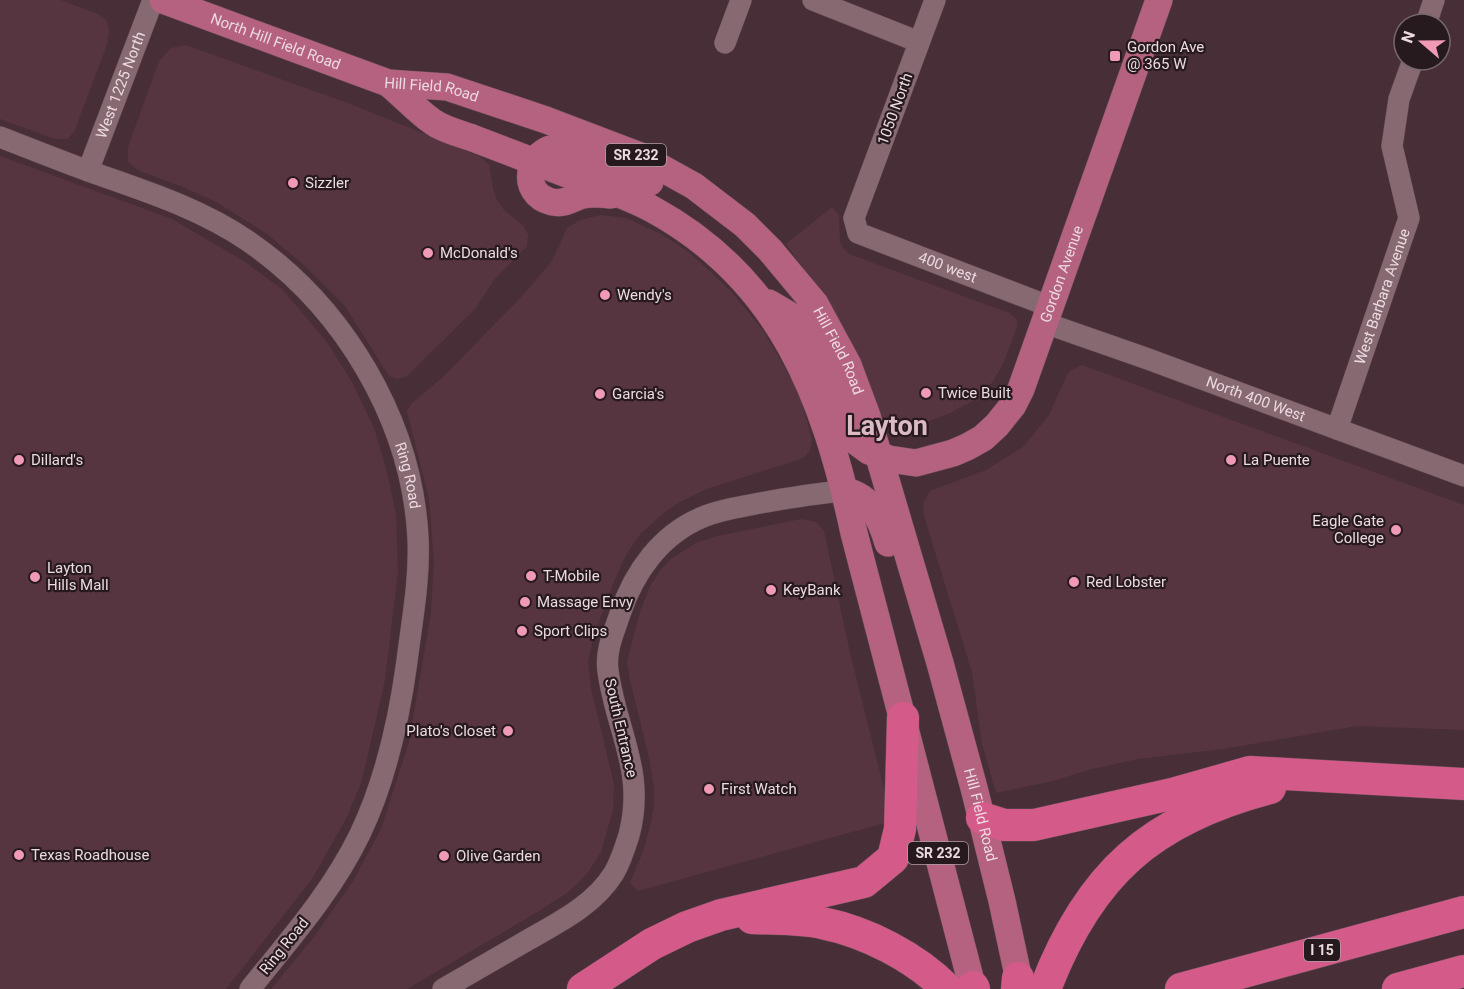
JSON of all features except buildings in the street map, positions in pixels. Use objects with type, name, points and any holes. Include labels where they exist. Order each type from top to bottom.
[{"type":"highway","points":[[583,989],[652,944],[687,927],[721,915],[864,882],[893,858],[900,829],[903,718]]},
{"type":"highway","points":[[982,818],[1004,825],[1034,825],[1176,793],[1250,772],[1464,784]]},
{"type":"highway","points":[[1025,986],[1070,933],[1084,908],[1108,877],[1138,848],[1160,832],[1188,817],[1243,795],[1315,777]]},
{"type":"highway","name":"I 15","points":[[1181,989],[1464,912]]},
{"type":"highway","points":[[721,915],[821,922],[866,936],[901,955],[937,979],[967,988]]},
{"type":"highway","points":[[1398,989],[1464,971]]},
{"type":"main road","name":"North Hill Field Road","points":[[163,0],[388,83]]},
{"type":"main road","name":"Gordon Avenue","points":[[882,456],[911,464],[960,450],[988,433],[1007,413],[1018,395],[1159,0]]},
{"type":"main road","name":"Hill Field Road","points":[[388,83],[434,123],[628,198],[666,217],[719,257],[754,294],[790,345],[809,382],[826,424],[845,491],[903,718],[967,988]]},
{"type":"main road","name":"Hill Field Road","points":[[388,83],[447,87],[555,123],[652,162],[694,186],[733,215],[770,249],[815,304],[841,352],[882,456],[982,818],[1025,986]]},
{"type":"main road","points":[[534,162],[542,152],[561,147],[631,173],[677,196],[793,277]]},
{"type":"main road","points":[[754,294],[796,319],[828,374],[853,438],[862,447],[882,456]]},
{"type":"main road","points":[[845,491],[864,500],[882,521],[910,615],[946,685]]},
{"type":"street","name":"West 1225 North","points":[[88,171],[153,0]]},
{"type":"street","points":[[726,43],[741,0]]},
{"type":"street","points":[[813,0],[919,42]]},
{"type":"street","name":"1050 North","points":[[854,218],[935,0]]},
{"type":"street","name":"West Barbara Avenue","points":[[1337,429],[1409,218],[1392,146],[1399,99],[1409,72]]},
{"type":"street","name":"Ring Road","points":[[0,137],[180,204],[223,226],[263,252],[320,304],[354,348],[375,386],[402,453],[415,508],[418,551],[416,595],[399,712],[379,786],[360,834],[330,888],[250,989]]},
{"type":"street","name":"400 west","points":[[854,218],[858,233],[1048,315]]},
{"type":"street","name":"North 400 West","points":[[1048,315],[1148,359],[1464,476]]},
{"type":"street","name":"South Entrance","points":[[443,989],[584,906],[609,880],[620,860],[634,810],[635,787],[609,681],[607,657],[633,579],[645,562],[674,535],[703,517],[735,508],[789,498],[845,491]]},
{"type":"shaded area","points":[[0,0],[61,0],[98,14],[107,21],[109,31],[107,44],[75,130],[68,139],[55,139],[0,119]]},
{"type":"shaded area","points":[[186,45],[353,105],[479,156],[489,164],[497,200],[504,210],[523,225],[528,235],[527,246],[494,280],[475,309],[406,377],[397,379],[389,376],[345,306],[304,265],[267,234],[216,202],[138,170],[128,162],[128,147],[159,61],[171,48]]},
{"type":"shaded area","points":[[0,156],[172,219],[242,260],[282,289],[326,341],[352,382],[374,428],[387,472],[396,515],[398,571],[385,680],[362,780],[347,817],[312,879],[226,989],[0,989]]},
{"type":"shaded area","points":[[832,207],[839,215],[840,242],[849,254],[1009,313],[1017,319],[1017,328],[1002,366],[993,381],[977,399],[912,428],[897,426],[880,415],[822,293],[786,244]]},
{"type":"shaded area","points":[[601,215],[626,218],[661,234],[690,253],[730,290],[763,330],[792,380],[801,400],[812,439],[810,450],[805,457],[798,460],[709,488],[680,502],[641,533],[626,555],[594,635],[588,661],[591,688],[614,784],[613,810],[601,852],[577,884],[534,914],[407,989],[271,989],[314,937],[353,881],[381,829],[409,742],[431,612],[434,560],[429,499],[407,411],[411,404],[444,376],[523,295],[552,261],[567,228],[580,220]]},
{"type":"shaded area","points":[[1082,365],[1464,505],[1464,730],[1357,726],[1223,749],[1138,759],[996,793],[982,744],[972,672],[924,516],[923,503],[930,491],[986,470],[1023,447],[1049,415],[1067,375]]},
{"type":"shaded area","points":[[801,519],[816,522],[824,531],[850,653],[892,821],[638,891],[630,883],[644,849],[650,826],[654,807],[654,789],[627,661],[640,612],[650,586],[672,558],[698,542]]},
{"type":"place","name":"Gordon Ave @ 365 W","points":[[1115,56]]},
{"type":"place","name":"Sizzler","points":[[293,183]]},
{"type":"place","name":"McDonald's","points":[[428,253]]},
{"type":"place","name":"Wendy's","points":[[605,295]]},
{"type":"place","name":"Twice Built","points":[[926,393]]},
{"type":"place","name":"Garcia's","points":[[600,394]]},
{"type":"place","name":"Dillard's","points":[[19,460]]},
{"type":"place","name":"La Puente","points":[[1231,460]]},
{"type":"place","name":"Eagle Gate College","points":[[1396,530]]},
{"type":"place","name":"T-Mobile","points":[[531,576]]},
{"type":"place","name":"Layton Hills Mall","points":[[35,577]]},
{"type":"place","name":"Red Lobster","points":[[1074,582]]},
{"type":"place","name":"KeyBank","points":[[771,590]]},
{"type":"place","name":"Massage Envy","points":[[525,602]]},
{"type":"place","name":"Sport Clips","points":[[522,631]]},
{"type":"place","name":"Plato's Closet","points":[[508,731]]},
{"type":"place","name":"First Watch","points":[[709,789]]},
{"type":"place","name":"Texas Roadhouse","points":[[19,855]]},
{"type":"place","name":"Olive Garden","points":[[444,856]]},
{"type":"district","name":"Layton","points":[[887,426]]}]
